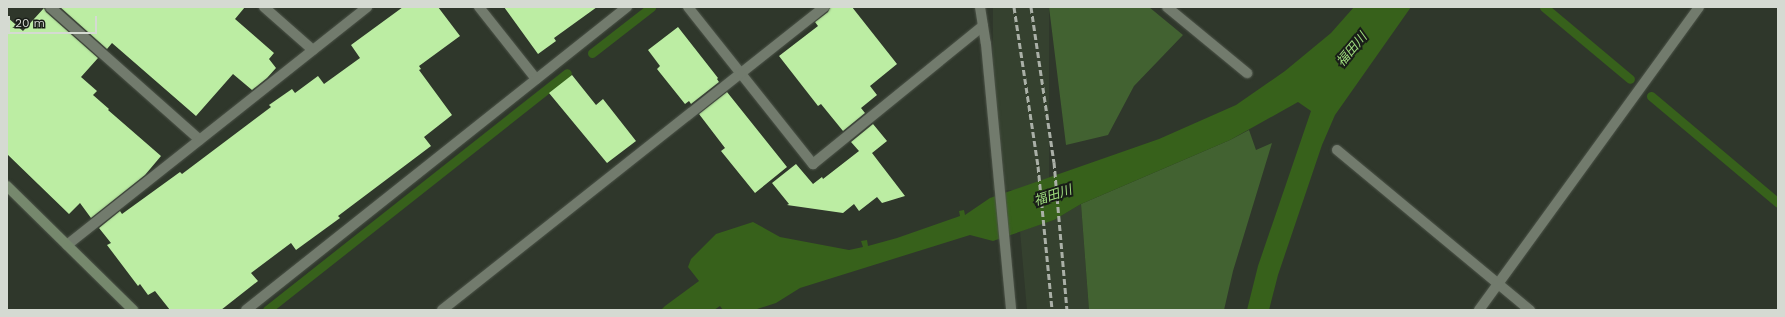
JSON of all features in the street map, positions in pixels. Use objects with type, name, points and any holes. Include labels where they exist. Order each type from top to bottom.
[{"type":"street","points":[[50,7],[200,140]]},
{"type":"street","points":[[264,7],[313,50]]},
{"type":"street","points":[[67,245],[367,7]]},
{"type":"street","points":[[480,7],[536,79]]},
{"type":"street","points":[[246,310],[628,7]]},
{"type":"street","points":[[688,7],[813,164],[983,26]]},
{"type":"street","points":[[442,310],[824,7]]},
{"type":"street","points":[[980,7],[1000,188],[1011,310]]},
{"type":"street","points":[[1167,7],[1247,73]]},
{"type":"street","points":[[1479,310],[1699,7]]},
{"type":"street","points":[[1337,150],[1530,310]]},
{"type":"street","points":[[7,186],[133,310]]},
{"type":"shaded area","points":[[993,7],[1049,7],[1049,190],[993,190]]},
{"type":"shaded area","points":[[1049,7],[1149,7],[1183,35],[1134,86],[1108,135],[1066,145]]},
{"type":"shaded area","points":[[1249,130],[1256,150],[1272,143],[1233,271],[1224,310],[1089,310],[1081,204],[1230,140]]},
{"type":"shaded area","points":[[1081,204],[1089,310],[1027,310],[1020,231],[1054,220]]},
{"type":"water","name":"福田川","points":[[1354,7],[1411,7],[1335,115],[1322,145],[1278,275],[1269,310],[1247,310],[1258,266],[1311,111],[1298,102],[1230,140],[1081,204],[1054,220],[993,241],[970,235],[800,288],[776,303],[754,310],[723,310],[720,306],[714,310],[661,310],[699,281],[688,267],[691,259],[716,234],[753,222],[780,237],[849,250],[863,247],[861,241],[867,240],[868,246],[897,238],[960,216],[959,211],[964,210],[965,215],[990,198],[1159,139],[1236,105],[1285,71],[1331,33]]},
{"type":"building","points":[[60,7],[245,7],[235,19],[274,53],[269,59],[276,68],[267,78],[252,90],[233,74],[196,116],[112,43],[107,49]]},
{"type":"building","points":[[403,7],[438,7],[460,36],[419,66],[421,69],[419,70],[452,115],[424,137],[431,146],[338,216],[340,218],[296,250],[291,243],[251,273],[258,281],[221,310],[170,310],[155,291],[148,295],[140,284],[138,286],[107,245],[111,243],[99,228],[120,211],[122,214],[180,172],[182,174],[271,107],[269,105],[292,89],[295,93],[318,76],[324,84],[360,58],[351,45]]},
{"type":"building","points":[[504,7],[597,7],[554,38],[556,41],[538,54]]},
{"type":"building","points":[[830,7],[852,7],[897,64],[870,86],[877,95],[861,108],[865,113],[843,131],[821,104],[818,106],[779,56],[818,26],[815,22],[828,12]]},
{"type":"building","points":[[44,8],[46,12],[98,58],[81,77],[97,91],[93,95],[161,156],[145,175],[91,218],[80,203],[69,214],[7,154],[7,17],[23,31]]},
{"type":"building","points":[[678,27],[718,78],[717,79],[719,82],[691,104],[689,101],[685,104],[657,69],[660,66],[648,50]]},
{"type":"building","points":[[572,75],[596,105],[603,99],[636,141],[607,163],[549,93]]},
{"type":"building","points":[[727,92],[787,167],[755,193],[721,151],[725,148],[699,114]]},
{"type":"building","points":[[873,124],[887,141],[872,153],[905,196],[882,203],[877,197],[859,211],[854,204],[843,213],[787,205],[789,204],[772,183],[796,164],[813,184],[822,177],[823,179],[859,151],[851,142]]},
{"type":"waterway","points":[[592,53],[651,7]]},
{"type":"waterway","points":[[1544,7],[1630,79]]},
{"type":"waterway","points":[[267,310],[567,73]]},
{"type":"waterway","points":[[1651,96],[1778,203]]},
{"type":"railway","points":[[1014,7],[1038,166],[1052,310]]},
{"type":"railway","points":[[1031,7],[1054,162],[1067,310]]}]
